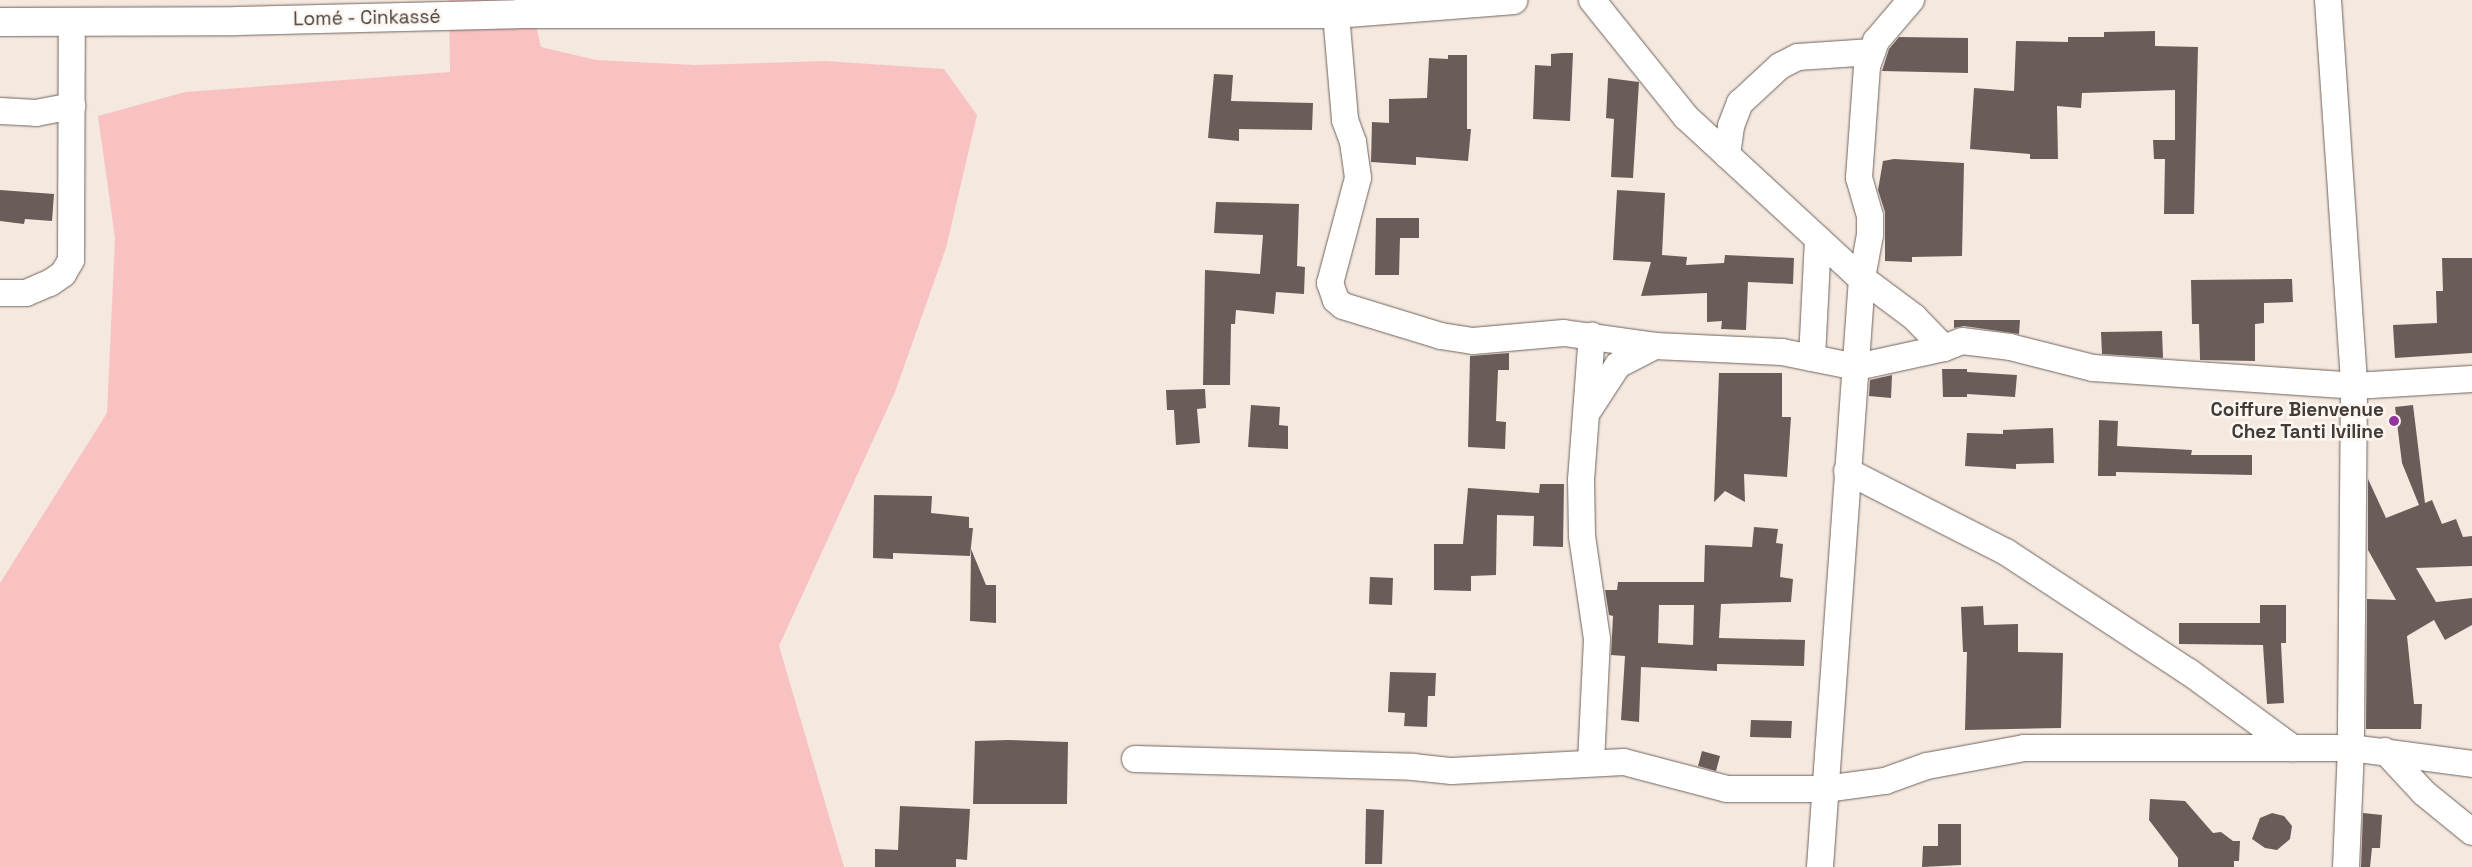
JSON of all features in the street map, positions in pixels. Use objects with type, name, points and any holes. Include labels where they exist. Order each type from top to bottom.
[{"type":"highway","name":"Lomé - Cinkassé","points":[[0,22],[518,14],[1336,14],[1513,0]]},
{"type":"street","points":[[1592,0],[1686,117],[1818,239],[1862,278],[1914,318],[1944,348]]},
{"type":"street","points":[[1820,867],[1862,278],[1870,235],[1870,216],[1859,178],[1867,66],[1872,52],[1895,16],[1911,0]]},
{"type":"street","points":[[2328,0],[2354,386],[2351,748],[2346,867]]},
{"type":"street","points":[[1336,14],[1345,120],[1353,142],[1358,178],[1330,283],[1336,300],[1350,308],[1414,329],[1473,341],[1564,333],[1655,346],[1746,349],[1812,358],[1857,367],[1944,348],[1962,341],[2010,347],[2093,368],[2354,386],[2472,379]]},
{"type":"street","points":[[0,293],[26,293],[50,283],[64,274],[71,260],[72,22]]},
{"type":"street","points":[[1727,155],[1731,126],[1740,103],[1780,66],[1798,57],[1872,52]]},
{"type":"street","points":[[0,111],[36,113],[72,106]]},
{"type":"street","points":[[1812,358],[1818,239]]},
{"type":"street","points":[[1591,762],[1597,639],[1582,536],[1581,480],[1592,336]]},
{"type":"street","points":[[1585,418],[1618,365],[1655,346]]},
{"type":"street","points":[[1847,471],[2006,552],[2190,672],[2293,748]]},
{"type":"street","points":[[1135,759],[1413,767],[1452,771],[1591,762],[1624,762],[1727,789],[1825,789],[1885,780],[1927,766],[2024,748],[2351,748],[2472,764]]},
{"type":"street","points":[[2385,751],[2424,793],[2472,832]]},
{"type":"shaded area","points":[[449,0],[530,0],[541,47],[596,60],[695,65],[825,61],[944,69],[977,115],[946,248],[895,392],[779,646],[844,867],[0,867],[0,583],[107,413],[115,238],[98,116],[185,92],[450,72]]},
{"type":"building","points":[[2155,31],[2155,46],[2198,47],[2194,214],[2164,214],[2165,159],[2154,159],[2153,140],[2175,140],[2175,90],[2082,93],[2081,108],[2057,106],[2058,159],[2030,159],[2030,154],[1970,149],[1974,88],[2014,91],[2016,41],[2068,42],[2068,37],[2104,37],[2104,32]]},
{"type":"building","points":[[1899,37],[1968,38],[1968,73],[1882,71],[1889,49]]},
{"type":"building","points":[[1573,53],[1570,121],[1533,119],[1535,65],[1551,66],[1551,54]]},
{"type":"building","points":[[1448,55],[1467,55],[1467,129],[1471,129],[1468,161],[1416,157],[1416,165],[1371,162],[1372,122],[1389,123],[1389,99],[1427,98],[1429,58],[1448,59]]},
{"type":"building","points":[[1214,74],[1233,75],[1231,101],[1313,103],[1312,130],[1239,129],[1239,141],[1208,138]]},
{"type":"building","points":[[1608,78],[1639,82],[1633,178],[1611,177],[1614,119],[1606,118]]},
{"type":"building","points":[[1894,159],[1964,163],[1962,256],[1912,257],[1912,262],[1885,261],[1885,212],[1878,190],[1883,161]]},
{"type":"building","points":[[0,190],[54,194],[52,221],[25,219],[24,224],[0,221]]},
{"type":"building","points":[[1617,190],[1665,193],[1662,255],[1687,257],[1686,265],[1724,263],[1725,255],[1794,258],[1793,284],[1748,282],[1746,330],[1721,329],[1722,321],[1707,322],[1707,293],[1641,296],[1651,262],[1613,260]]},
{"type":"building","points":[[1216,202],[1299,204],[1297,266],[1305,267],[1304,294],[1276,292],[1274,314],[1236,310],[1235,324],[1231,324],[1230,385],[1203,385],[1205,270],[1260,274],[1263,235],[1214,233]]},
{"type":"building","points":[[1376,218],[1419,218],[1419,238],[1400,238],[1399,275],[1375,275]]},
{"type":"building","points":[[2442,258],[2472,258],[2472,353],[2395,358],[2393,325],[2437,323],[2436,291],[2443,291]]},
{"type":"building","points":[[2292,279],[2293,302],[2264,303],[2264,323],[2255,324],[2255,361],[2200,360],[2199,324],[2192,324],[2191,280]]},
{"type":"building","points":[[1954,320],[2020,320],[2019,334],[1964,326],[1954,328]]},
{"type":"building","points":[[2162,331],[2163,358],[2102,354],[2101,332]]},
{"type":"building","points":[[1509,353],[1509,370],[1498,370],[1496,421],[1506,422],[1505,449],[1468,447],[1470,356]]},
{"type":"building","points":[[1942,369],[1967,369],[1967,372],[2017,375],[2015,397],[1967,394],[1967,397],[1943,397]]},
{"type":"building","points":[[1719,373],[1782,373],[1782,417],[1791,417],[1787,477],[1744,474],[1745,502],[1725,491],[1714,502]]},
{"type":"building","points":[[1892,375],[1891,398],[1869,396],[1870,380]]},
{"type":"building","points":[[1205,389],[1206,408],[1197,409],[1200,443],[1176,445],[1174,410],[1167,410],[1166,390]]},
{"type":"building","points":[[1251,405],[1280,407],[1279,425],[1288,426],[1288,449],[1248,447]]},
{"type":"building","points":[[2413,405],[2425,503],[2432,500],[2442,524],[2456,519],[2463,537],[2472,536],[2472,566],[2416,568],[2436,602],[2472,598],[2472,625],[2445,640],[2434,620],[2407,636],[2414,704],[2422,704],[2421,729],[2366,729],[2367,599],[2396,600],[2368,550],[2368,479],[2386,518],[2419,505],[2402,463],[2395,407]]},
{"type":"building","points":[[2099,420],[2118,421],[2117,446],[2192,450],[2191,455],[2252,455],[2252,475],[2116,472],[2116,476],[2098,476]]},
{"type":"building","points":[[2053,428],[2054,463],[2016,464],[2016,469],[1965,466],[1967,433],[2003,434],[2003,430]]},
{"type":"building","points":[[1540,484],[1564,484],[1563,547],[1533,546],[1534,516],[1497,515],[1496,575],[1471,576],[1471,591],[1434,590],[1434,544],[1463,544],[1468,488],[1539,493]]},
{"type":"building","points":[[874,495],[932,496],[931,513],[969,517],[969,528],[973,528],[970,556],[893,553],[893,559],[873,558]]},
{"type":"building","points":[[1754,527],[1778,529],[1776,543],[1783,544],[1780,577],[1793,579],[1791,602],[1721,604],[1719,638],[1805,640],[1804,666],[1717,664],[1717,671],[1641,667],[1639,722],[1621,720],[1625,656],[1611,655],[1613,616],[1609,615],[1605,590],[1617,590],[1618,582],[1704,582],[1705,545],[1752,547]],"holes":[[[1659,605],[1694,605],[1693,645],[1658,643]]]},
{"type":"building","points":[[971,549],[986,585],[996,585],[996,623],[970,621]]},
{"type":"building","points":[[1370,577],[1393,578],[1392,605],[1369,604]]},
{"type":"building","points":[[2260,605],[2286,605],[2286,643],[2281,643],[2284,703],[2267,704],[2263,645],[2179,644],[2179,623],[2260,623]]},
{"type":"building","points":[[1983,606],[1984,625],[2018,624],[2018,652],[2063,653],[2061,728],[1965,730],[1967,652],[1963,652],[1961,607]]},
{"type":"building","points":[[1390,672],[1436,673],[1435,696],[1428,696],[1427,727],[1404,726],[1405,713],[1388,712]]},
{"type":"building","points":[[1751,720],[1792,721],[1791,738],[1750,737]]},
{"type":"building","points":[[975,741],[1068,742],[1067,804],[973,804]]},
{"type":"building","points":[[1702,751],[1720,756],[1716,771],[1698,766]]},
{"type":"building","points":[[2150,799],[2185,801],[2213,833],[2221,832],[2233,841],[2240,841],[2239,861],[2234,861],[2234,867],[2178,867],[2178,858],[2149,820]]},
{"type":"building","points":[[900,806],[970,809],[967,860],[956,859],[956,867],[875,867],[875,849],[898,850]]},
{"type":"building","points":[[1366,809],[1384,810],[1382,864],[1365,864]]},
{"type":"building","points":[[2272,813],[2284,816],[2292,826],[2290,839],[2277,850],[2265,848],[2252,839],[2260,818]]},
{"type":"building","points":[[2363,813],[2382,815],[2380,848],[2372,848],[2370,867],[2361,867]]},
{"type":"building","points":[[1938,824],[1961,824],[1961,865],[1922,867],[1923,846],[1938,846]]},
{"type":"place","name":"Coiffure Bienvenue Chez Tanti Iviline","points":[[2394,421]]}]
